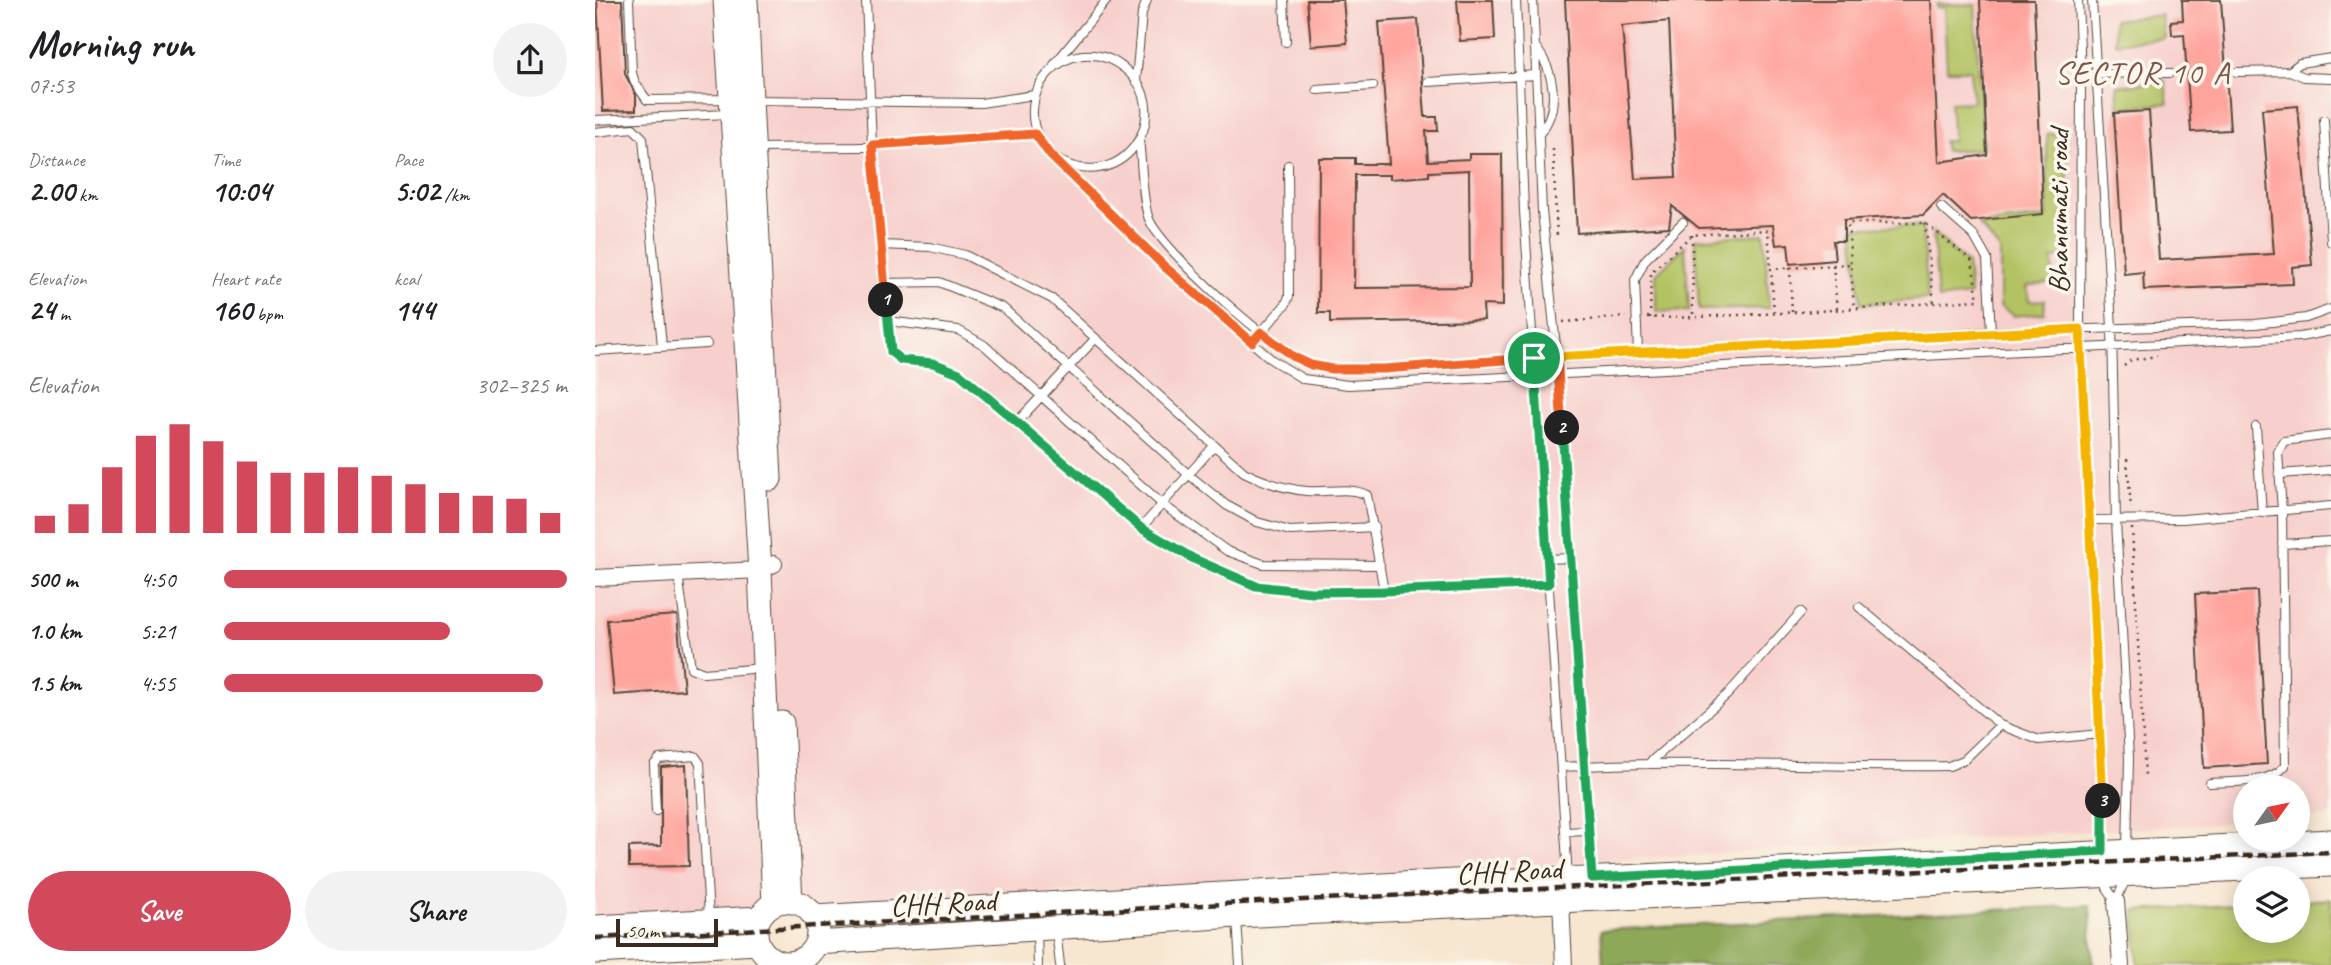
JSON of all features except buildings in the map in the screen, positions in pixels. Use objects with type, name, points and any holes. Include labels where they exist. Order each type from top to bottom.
[{"type":"street","points":[[595,927],[709,921],[774,908],[804,906],[814,917],[818,934],[808,956],[786,964],[766,955],[758,943],[756,930],[774,908],[773,702],[744,148],[725,0]]},
{"type":"street","points":[[738,104],[746,0]]},
{"type":"street","points":[[595,578],[767,567]]},
{"type":"street","points":[[767,567],[764,668],[773,702]]},
{"type":"street","points":[[1674,885],[2103,851],[2331,841]]},
{"type":"street","name":"CHH Road","points":[[816,943],[1674,885],[2116,876],[2331,865]]},
{"type":"street","points":[[814,917],[1464,880],[1577,891],[1564,965]]},
{"type":"street","points":[[1235,893],[1236,916]]},
{"type":"street","points":[[2116,901],[2121,965]]},
{"type":"street","points":[[1033,904],[1046,928]]},
{"type":"street","points":[[595,952],[758,943]]},
{"type":"lane","points":[[629,0],[632,73],[635,83],[647,100],[738,104],[870,100],[981,103],[1034,95]]},
{"type":"lane","points":[[873,0],[866,0],[872,145],[891,352],[901,360],[933,363],[959,373],[1141,528],[1194,559],[1256,586],[1311,592],[1549,584]]},
{"type":"lane","points":[[1107,0],[1047,73],[1034,95],[1032,121],[1035,134],[1050,155],[1165,267],[1272,360],[1303,379],[1348,385],[1536,377],[2300,337],[2331,331]]},
{"type":"lane","points":[[1147,0],[1142,13],[1136,80],[1146,112],[1139,140],[1146,213],[1155,231],[1181,259],[1261,332],[1294,357],[1311,365],[1332,369],[1384,369],[1557,356],[1991,332],[2255,324],[2306,318],[2331,309]]},
{"type":"lane","points":[[1284,0],[1286,42]]},
{"type":"lane","points":[[1516,0],[1534,358],[1565,832],[1577,891]]},
{"type":"lane","points":[[1533,0],[1542,211],[1557,356],[1587,831],[1577,891]]},
{"type":"lane","name":"Bhanumati road","points":[[2078,0],[2081,74],[2080,329],[2100,734],[2103,851],[2116,876],[2116,901]]},
{"type":"lane","name":"Bhanumati road","points":[[2092,0],[2112,327],[2116,521],[2129,758],[2127,852],[2107,888],[2116,901]]},
{"type":"lane","points":[[1535,46],[1550,69],[1553,110],[1550,122],[1539,134]]},
{"type":"lane","points":[[1047,73],[1072,58],[1101,57],[1126,70],[1136,80]]},
{"type":"lane","points":[[2290,71],[2300,63],[2331,58]]},
{"type":"lane","points":[[2236,72],[2290,71],[2304,78],[2331,78]]},
{"type":"lane","points":[[2081,74],[2170,73]]},
{"type":"lane","points":[[1428,82],[1537,75]]},
{"type":"lane","points":[[1317,90],[1373,86]]},
{"type":"lane","points":[[595,120],[738,104]]},
{"type":"lane","points":[[2324,120],[2331,242]]},
{"type":"lane","points":[[595,132],[633,128],[643,138],[662,346]]},
{"type":"lane","points":[[744,148],[872,145],[1035,134]]},
{"type":"lane","points":[[1050,155],[1063,164],[1096,170],[1126,156],[1139,140]]},
{"type":"lane","points":[[1252,342],[1286,304],[1289,296],[1289,165]]},
{"type":"lane","points":[[1941,207],[1973,236],[1987,259],[1991,332]]},
{"type":"lane","points":[[1638,352],[1635,280],[1639,268],[1683,222]]},
{"type":"lane","points":[[881,245],[930,247],[965,255],[1052,299],[1213,447],[1244,472],[1270,484],[1308,491],[1358,490],[1367,495],[1375,527],[1384,591]]},
{"type":"lane","points":[[885,283],[939,282],[1003,308],[1070,365],[1188,474],[1226,505],[1257,522],[1290,531],[1375,527]]},
{"type":"lane","points":[[888,321],[958,330],[984,345],[1162,504],[1227,551],[1263,564],[1380,565]]},
{"type":"lane","points":[[1018,421],[1095,339]]},
{"type":"lane","points":[[595,351],[707,344]]},
{"type":"lane","points":[[2256,427],[2262,513]]},
{"type":"lane","points":[[2210,783],[2278,775],[2285,766],[2282,511],[2277,452],[2284,441],[2331,435]]},
{"type":"lane","points":[[1141,528],[1213,447]]},
{"type":"lane","points":[[2280,474],[2331,470]]},
{"type":"lane","points":[[2089,520],[2262,513],[2331,506]]},
{"type":"lane","points":[[2282,544],[2331,541]]},
{"type":"lane","points":[[1548,559],[1571,558]]},
{"type":"lane","points":[[678,574],[691,668],[704,673],[764,668]]},
{"type":"lane","points":[[1859,607],[2000,725],[2039,740],[2100,734]]},
{"type":"lane","points":[[1648,764],[1728,694],[1801,612]]},
{"type":"lane","points":[[1561,767],[1731,761],[1815,768],[1949,766],[1964,760],[2000,725]]},
{"type":"lane","points":[[656,811],[654,765],[659,759],[695,756],[700,763],[709,921]]},
{"type":"lane","points":[[1565,832],[1587,831]]},
{"type":"lane","points":[[1236,916],[1240,965]]},
{"type":"lane","points":[[1038,965],[1046,928]]},
{"type":"lane","points":[[1046,928],[1060,965]]},
{"type":"path","points":[[1553,149],[1557,242]]},
{"type":"path","points":[[1560,322],[1636,316],[1650,318],[1792,313],[1854,309],[1978,300],[1972,261],[1925,223],[1848,223],[1854,309]]},
{"type":"path","points":[[1925,223],[1934,303]]},
{"type":"path","points":[[1650,318],[1651,272],[1692,235],[1768,230],[1774,313]]},
{"type":"path","points":[[1692,235],[1693,316]]},
{"type":"path","points":[[1771,269],[1851,264]]},
{"type":"path","points":[[1833,265],[1837,310]]},
{"type":"path","points":[[1790,268],[1792,313]]},
{"type":"path","points":[[2121,369],[2131,360],[2164,356]]},
{"type":"path","points":[[2126,455],[2145,776]]},
{"type":"shaded area","points":[[595,0],[2331,0],[2331,816],[2310,817],[2310,775],[2233,775],[2233,823],[595,920]]},
{"type":"green space","points":[[1936,4],[1975,5],[1983,149],[1945,151],[1943,141],[1953,141],[1950,103],[1973,102],[1970,70],[1947,70],[1944,8],[1936,7]]},
{"type":"green space","points":[[2161,15],[2164,38],[2115,43],[2114,20]]},
{"type":"green space","points":[[2165,81],[2168,103],[2119,108],[2117,86]]},
{"type":"green space","points":[[2066,133],[2070,256],[2052,259],[2054,282],[2027,286],[2029,301],[2045,300],[2044,313],[2014,316],[2000,306],[2000,250],[1979,225],[2047,217],[2047,134]]},
{"type":"green space","points":[[1922,226],[1928,299],[1861,304],[1853,227]]},
{"type":"green space","points":[[1933,232],[1967,264],[1970,295],[1938,299]]},
{"type":"green space","points":[[1764,234],[1769,308],[1699,310],[1695,239]]},
{"type":"green space","points":[[1685,246],[1689,311],[1656,312],[1656,274]]},
{"type":"green space","points":[[2331,899],[2331,965],[2138,965],[2135,911],[2233,905],[2233,943],[2310,943],[2310,900]]},
{"type":"green space","points":[[2090,905],[2093,965],[1603,965],[1601,930]]},
{"type":"railway","points":[[595,938],[1259,902],[2331,852]]},
{"type":"district","name":"SECTOR 10 A","points":[[2143,72]]},
{"type":"route","points":[[1534,358],[1549,584],[1311,592],[1256,586],[1194,559],[1141,528],[959,373],[933,363],[901,360],[891,352],[872,145],[1035,134],[1050,155],[1165,267],[1252,342],[1261,332],[1278,347],[1311,365],[1332,369],[1384,369],[1557,356],[1586,820],[1592,878],[2103,851],[2103,793],[2080,329],[1991,332],[1557,356],[1534,358]]}]
